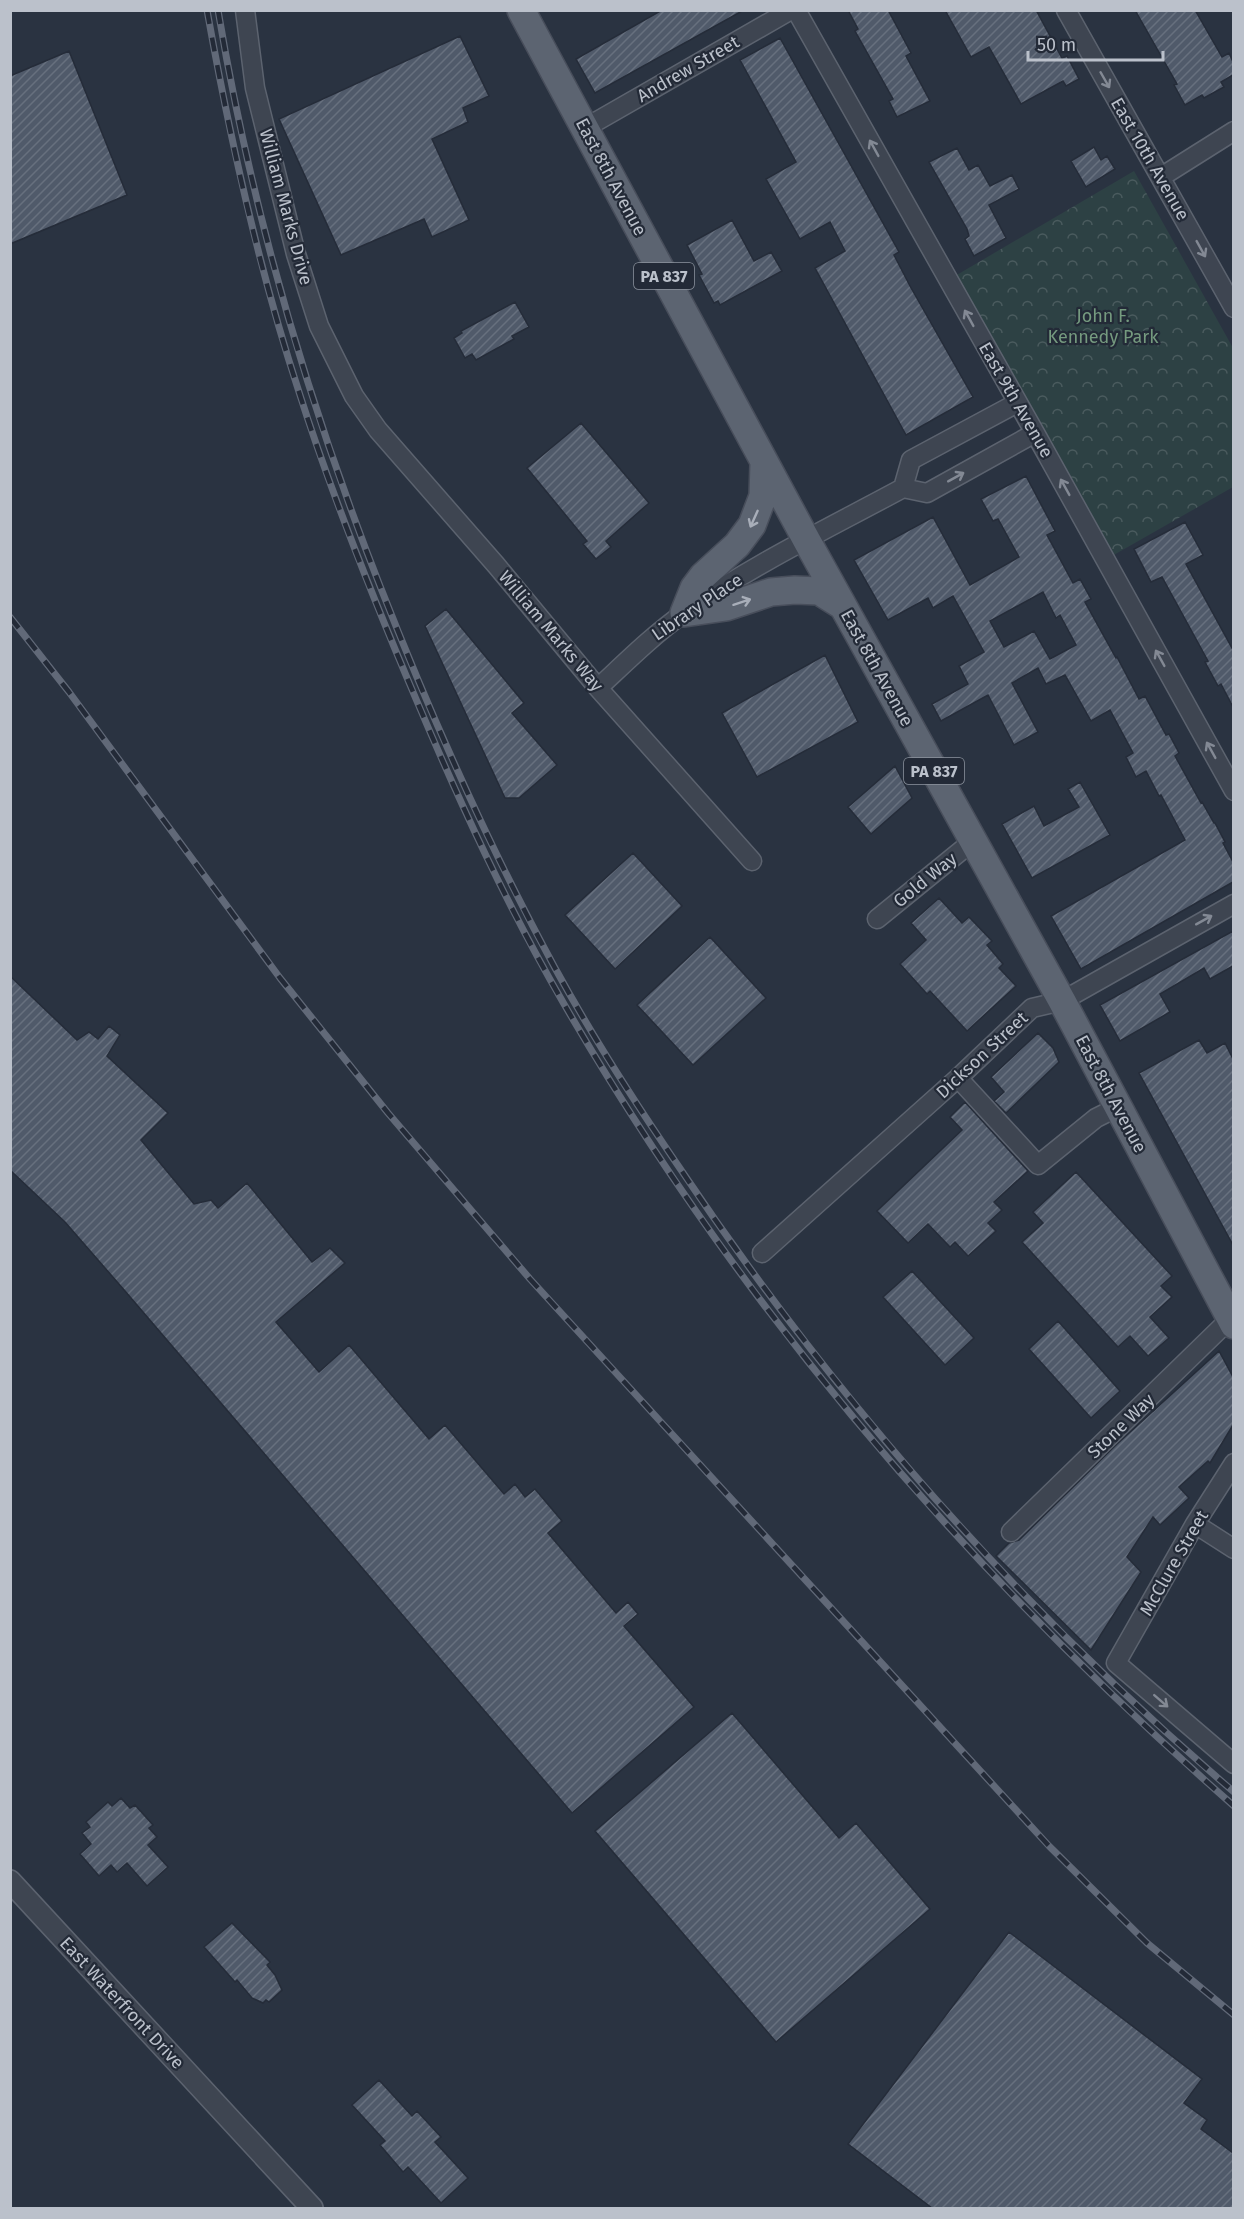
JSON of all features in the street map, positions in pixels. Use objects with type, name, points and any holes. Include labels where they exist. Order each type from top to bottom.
[{"type":"main road","name":"East 8th Avenue","points":[[521,10],[807,541],[1062,1001],[1232,1322]]},
{"type":"main road","points":[[765,462],[763,496],[752,525],[737,546],[703,576],[694,588],[684,613],[726,607],[771,592],[795,590],[819,591],[843,606]]},
{"type":"street","name":"William Marks Drive","points":[[245,10],[255,88],[296,254],[319,326],[354,396]]},
{"type":"street","name":"Andrew Street","points":[[585,128],[791,10]]},
{"type":"street","name":"East 9th Avenue","points":[[796,10],[1035,433],[1233,791]]},
{"type":"street","name":"East 10th Avenue","points":[[1066,10],[1233,308]]},
{"type":"street","points":[[1161,177],[1233,131]]},
{"type":"street","name":"William Marks Way","points":[[354,396],[378,430],[496,565],[598,688],[752,861]]},
{"type":"street","points":[[1017,403],[911,460],[903,488],[927,493],[1035,433]]},
{"type":"street","name":"Library Place","points":[[598,688],[649,640],[684,613],[738,579],[903,488]]},
{"type":"street","name":"Gold Way","points":[[877,919],[973,841]]},
{"type":"street","name":"Dickson Street","points":[[762,1253],[958,1078],[1032,1008],[1062,1001],[1233,904]]},
{"type":"street","points":[[958,1078],[1038,1165],[1096,1118],[1118,1107]]},
{"type":"street","name":"Stone Way","points":[[1011,1532],[1232,1322]]},
{"type":"street","name":"McClure Street","points":[[1233,1463],[1195,1524],[1116,1663],[1233,1764]]},
{"type":"street","points":[[1195,1524],[1233,1550]]},
{"type":"street","name":"East Waterfront Drive","points":[[10,1881],[312,2208]]},
{"type":"green space","name":"John F. Kennedy Park","points":[[1134,171],[1233,348],[1233,487],[1112,556],[955,276]]},
{"type":"building","points":[[662,10],[744,10],[595,93],[576,59]]},
{"type":"building","points":[[848,10],[888,10],[911,53],[906,56],[930,101],[897,117],[889,101],[893,99],[855,31],[858,29]]},
{"type":"building","points":[[945,10],[1036,10],[1062,58],[1067,56],[1079,79],[1066,86],[1063,81],[1021,104],[989,47],[971,57]]},
{"type":"building","points":[[1135,10],[1195,10],[1222,57],[1229,53],[1233,62],[1233,75],[1221,82],[1224,87],[1204,98],[1202,95],[1185,105],[1174,85],[1177,84]]},
{"type":"building","points":[[460,36],[489,96],[463,108],[468,122],[432,139],[469,220],[432,237],[424,219],[341,255],[279,119]]},
{"type":"building","points":[[780,38],[899,252],[894,255],[973,397],[906,435],[815,268],[845,251],[830,222],[800,239],[766,179],[796,162],[740,60]]},
{"type":"building","points":[[69,51],[127,195],[10,244],[10,76]]},
{"type":"building","points":[[1094,147],[1101,160],[1107,156],[1115,169],[1086,187],[1071,161]]},
{"type":"building","points":[[957,148],[969,170],[978,165],[990,186],[1012,175],[1019,189],[989,205],[1006,238],[974,256],[965,239],[969,236],[967,229],[929,162]]},
{"type":"building","points":[[732,220],[754,261],[771,252],[782,271],[720,305],[718,301],[714,303],[687,245]]},
{"type":"building","points":[[515,302],[529,327],[512,336],[514,339],[476,360],[472,354],[465,358],[454,338],[462,333],[461,331]]},
{"type":"building","points":[[581,423],[649,503],[606,541],[611,547],[596,559],[583,544],[587,541],[527,468]]},
{"type":"building","points":[[1026,476],[1055,531],[1047,535],[1073,583],[1080,579],[1091,599],[1085,602],[1139,699],[1145,696],[1166,735],[1169,734],[1179,753],[1175,756],[1215,823],[1233,862],[1233,882],[1081,969],[1051,916],[1185,840],[1161,795],[1159,796],[1146,771],[1136,777],[1126,757],[1133,753],[1110,710],[1091,721],[1065,675],[1046,684],[1038,668],[1012,683],[1038,732],[1014,745],[988,695],[941,721],[932,704],[968,684],[959,666],[984,652],[953,596],[933,608],[928,598],[888,620],[854,560],[933,517],[970,585],[1019,557],[998,519],[993,521],[981,499]],"holes":[[[1043,592],[1056,618],[1060,615],[1076,645],[1050,659],[1034,631],[1004,647],[990,621]]]},
{"type":"building","points":[[1185,522],[1203,555],[1186,564],[1233,650],[1233,707],[1221,684],[1218,686],[1205,662],[1208,661],[1162,577],[1151,582],[1134,549]]},
{"type":"building","points":[[446,609],[524,703],[512,713],[557,765],[519,798],[505,798],[425,626]]},
{"type":"building","points":[[825,655],[858,722],[757,777],[722,713]]},
{"type":"building","points":[[895,766],[912,798],[871,834],[848,807]]},
{"type":"building","points":[[1080,782],[1110,835],[1032,878],[1002,824],[1034,806],[1044,826],[1079,807],[1068,789]]},
{"type":"building","points":[[633,853],[682,906],[615,969],[565,915]]},
{"type":"building","points":[[939,898],[962,923],[969,917],[992,941],[987,945],[1003,964],[999,968],[1016,986],[967,1031],[930,991],[927,994],[900,964],[926,940],[911,923]]},
{"type":"building","points":[[1233,931],[1233,966],[1210,979],[1204,968],[1160,994],[1170,1012],[1120,1041],[1100,1005]]},
{"type":"building","points":[[710,937],[766,998],[693,1065],[637,1005]]},
{"type":"building","points":[[10,976],[77,1040],[89,1032],[98,1039],[109,1026],[120,1035],[107,1056],[168,1113],[141,1140],[194,1204],[211,1200],[218,1208],[247,1183],[312,1262],[330,1248],[345,1263],[276,1322],[319,1372],[349,1345],[429,1439],[445,1425],[504,1494],[515,1484],[525,1497],[535,1489],[562,1521],[548,1533],[616,1613],[628,1602],[638,1614],[624,1626],[694,1707],[572,1813],[65,1222],[10,1170]]},
{"type":"building","points":[[1038,1033],[1053,1048],[1059,1062],[1006,1113],[994,1101],[1004,1092],[991,1077]]},
{"type":"building","points":[[1199,1040],[1207,1053],[1225,1043],[1233,1059],[1233,1245],[1139,1073]]},
{"type":"building","points":[[965,1102],[1028,1171],[994,1202],[1002,1210],[988,1223],[996,1231],[968,1256],[955,1242],[950,1247],[928,1224],[908,1243],[877,1211],[962,1130],[950,1117]]},
{"type":"building","points":[[1076,1172],[1172,1276],[1161,1286],[1172,1297],[1150,1317],[1169,1338],[1148,1356],[1130,1336],[1118,1347],[1022,1242],[1043,1223],[1033,1212]]},
{"type":"building","points":[[912,1271],[974,1338],[945,1365],[883,1297]]},
{"type":"building","points":[[1058,1321],[1120,1391],[1091,1418],[1029,1349]]},
{"type":"building","points":[[1219,1351],[1233,1377],[1233,1425],[1210,1463],[1208,1461],[1179,1487],[1189,1498],[1160,1525],[1153,1517],[1127,1557],[1141,1572],[1091,1650],[996,1556],[1009,1543],[1019,1540],[1117,1444]]},
{"type":"building","points":[[732,1713],[839,1838],[856,1823],[930,1909],[776,2042],[595,1831]]},
{"type":"building","points":[[121,1798],[130,1808],[135,1805],[153,1825],[149,1828],[157,1837],[148,1845],[168,1867],[147,1886],[127,1863],[117,1872],[111,1865],[99,1876],[80,1854],[91,1844],[82,1833],[90,1827],[86,1822],[108,1802],[112,1806]]},
{"type":"building","points":[[232,1923],[270,1962],[267,1965],[282,1990],[269,2002],[266,2000],[263,2003],[252,1998],[204,1947]]},
{"type":"building","points":[[1009,1932],[1202,2079],[1184,2103],[1207,2120],[1201,2129],[1233,2153],[1233,2208],[932,2208],[848,2144]]},
{"type":"building","points":[[379,2080],[412,2116],[417,2111],[441,2137],[435,2142],[468,2178],[441,2203],[408,2167],[403,2172],[380,2145],[385,2141],[352,2105]]},
{"type":"railway","points":[[207,10],[235,155],[258,250],[284,345],[325,470],[384,623],[450,777],[504,892],[564,1004],[632,1116],[706,1225],[784,1330],[866,1432],[952,1531],[1043,1626],[1137,1718],[1234,1806]]},
{"type":"railway","points":[[218,10],[247,157],[284,302],[305,374],[353,516],[399,635],[461,780],[530,922],[569,993],[645,1116],[737,1250],[800,1335],[866,1417],[1005,1575],[1079,1650],[1234,1792]]},
{"type":"railway","points":[[10,617],[69,692],[280,978],[388,1113],[530,1279],[1049,1846],[1147,1943],[1234,2015]]}]
